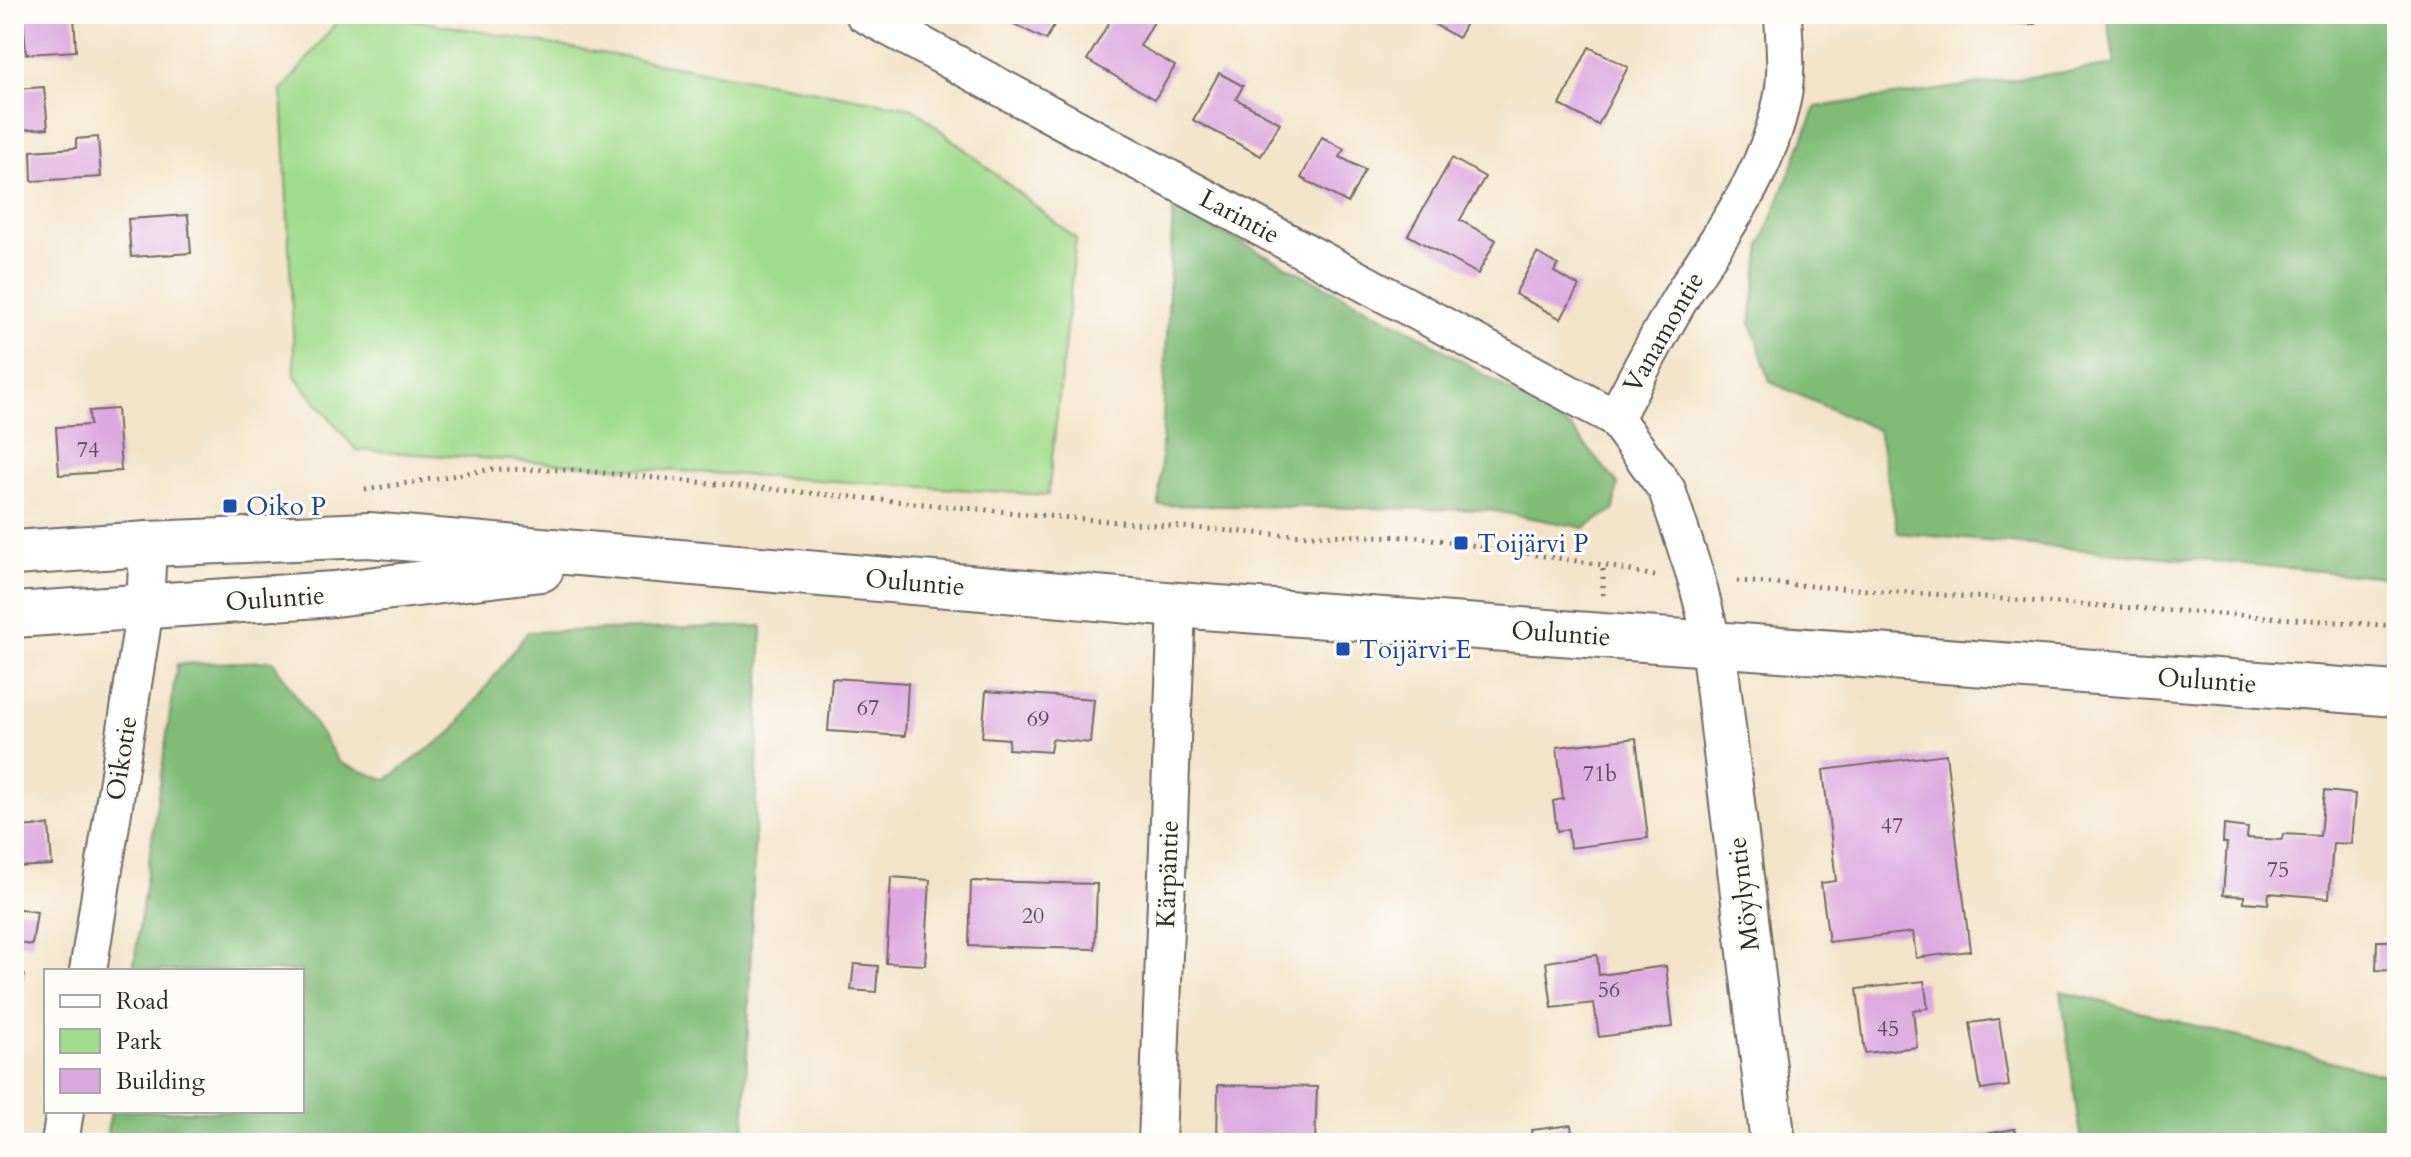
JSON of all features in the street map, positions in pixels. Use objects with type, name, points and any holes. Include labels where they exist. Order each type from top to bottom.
[{"type":"main road","name":"Ouluntie","points":[[14,553],[369,535],[1177,605],[2397,694]]},
{"type":"main road","name":"Ouluntie","points":[[14,615],[334,594],[629,558]]},
{"type":"main road","name":"Möylyntie","points":[[1713,644],[1773,1143]]},
{"type":"street","name":"Larintie","points":[[864,14],[1615,418]]},
{"type":"street","name":"Vanamontie","points":[[1713,644],[1696,578],[1667,490],[1615,418],[1653,345],[1741,206],[1761,166],[1782,98],[1785,65],[1783,14]]},
{"type":"street","name":"Oikotie","points":[[88,969],[145,608],[148,544]]},
{"type":"street","name":"Kärpäntie","points":[[1157,1143],[1177,605]]},
{"type":"street","points":[[60,1143],[65,1113]]},
{"type":"path","points":[[361,490],[493,469],[573,470],[1268,534],[1418,537],[1603,565],[1654,576],[2397,626]]},
{"type":"green space","points":[[343,14],[380,14],[913,108],[1076,239],[1048,495],[356,450],[295,376],[282,91]]},
{"type":"green space","points":[[2107,14],[2397,14],[2397,578],[1898,533],[1878,430],[1770,382],[1751,323],[1761,245],[1816,107],[2115,65]]},
{"type":"green space","points":[[1173,207],[1418,334],[1571,428],[1618,484],[1614,510],[1584,528],[1489,510],[1159,505]]},
{"type":"green space","points":[[762,626],[744,1143],[105,1143],[111,1113],[304,1113],[304,969],[133,969],[177,664],[273,661],[340,763],[386,780],[452,732],[528,632]]},
{"type":"green space","points":[[2061,991],[2397,1078],[2397,1143],[2081,1143]]},
{"type":"building","points":[[23,14],[74,14],[76,51],[26,54]]},
{"type":"building","points":[[994,14],[1060,14],[1046,40]]},
{"type":"building","points":[[1114,14],[1158,15],[1140,46],[1175,66],[1155,99],[1087,60]]},
{"type":"building","points":[[1417,14],[1471,14],[1458,38]]},
{"type":"building","points":[[2007,14],[2036,14],[2035,24],[2006,23]]},
{"type":"building","points":[[1589,47],[1628,67],[1598,125],[1560,105]]},
{"type":"building","points":[[1219,73],[1243,86],[1236,99],[1280,123],[1261,156],[1193,120]]},
{"type":"building","points":[[44,87],[48,128],[18,130],[15,89]]},
{"type":"building","points":[[98,137],[101,177],[32,181],[31,151],[76,148],[76,139]]},
{"type":"building","points":[[1322,137],[1344,149],[1340,157],[1365,170],[1348,203],[1301,178]]},
{"type":"building","points":[[1452,158],[1485,177],[1460,220],[1496,240],[1478,274],[1408,235]]},
{"type":"building","points":[[188,215],[191,253],[131,257],[128,219]]},
{"type":"building","points":[[1537,253],[1558,265],[1554,272],[1579,286],[1561,319],[1515,294]]},
{"type":"building","points":[[117,409],[121,471],[59,475],[56,427],[90,425],[89,411]]},
{"type":"building","points":[[832,678],[908,683],[905,736],[828,731]]},
{"type":"building","points":[[986,691],[1094,699],[1090,743],[1052,739],[1050,752],[1008,749],[1009,739],[982,737]]},
{"type":"building","points":[[14,721],[18,721],[19,750],[14,750]]},
{"type":"building","points":[[1636,738],[1648,838],[1570,848],[1568,829],[1557,831],[1553,801],[1563,799],[1557,747]]},
{"type":"building","points":[[1946,754],[1970,951],[1916,958],[1913,932],[1829,942],[1821,883],[1836,881],[1823,770]]},
{"type":"building","points":[[2324,791],[2355,794],[2351,844],[2333,843],[2329,898],[2269,893],[2268,904],[2244,902],[2244,896],[2223,895],[2227,843],[2223,843],[2224,825],[2248,828],[2247,838],[2282,840],[2283,834],[2320,836]]},
{"type":"building","points":[[49,825],[52,865],[16,867],[14,827]]},
{"type":"building","points":[[891,877],[930,880],[925,965],[886,963]]},
{"type":"building","points":[[971,881],[1097,884],[1095,949],[969,946]]},
{"type":"building","points":[[14,908],[37,912],[32,945],[14,942]]},
{"type":"building","points":[[2377,941],[2397,941],[2397,971],[2376,970]]},
{"type":"building","points":[[1597,955],[1599,975],[1666,966],[1673,1027],[1599,1037],[1594,1003],[1552,1008],[1546,962]]},
{"type":"building","points":[[854,964],[878,966],[876,992],[851,990]]},
{"type":"building","points":[[14,972],[24,974],[16,1026],[14,1026]]},
{"type":"building","points":[[1924,981],[1928,1008],[1913,1010],[1917,1047],[1865,1053],[1857,989]]},
{"type":"building","points":[[1999,1019],[2009,1086],[1981,1090],[1970,1023]]},
{"type":"building","points":[[1218,1085],[1317,1087],[1315,1143],[1217,1143]]},
{"type":"building","points":[[1571,1125],[1573,1143],[1533,1143],[1531,1130]]},
{"type":"building","points":[[2015,1129],[2018,1143],[1968,1143],[1967,1137]]},
{"type":"place","name":"Oiko P","points":[[230,506]]},
{"type":"place","name":"Toijärvi P","points":[[1461,543]]},
{"type":"place","name":"Toijärvi E","points":[[1343,649]]}]
